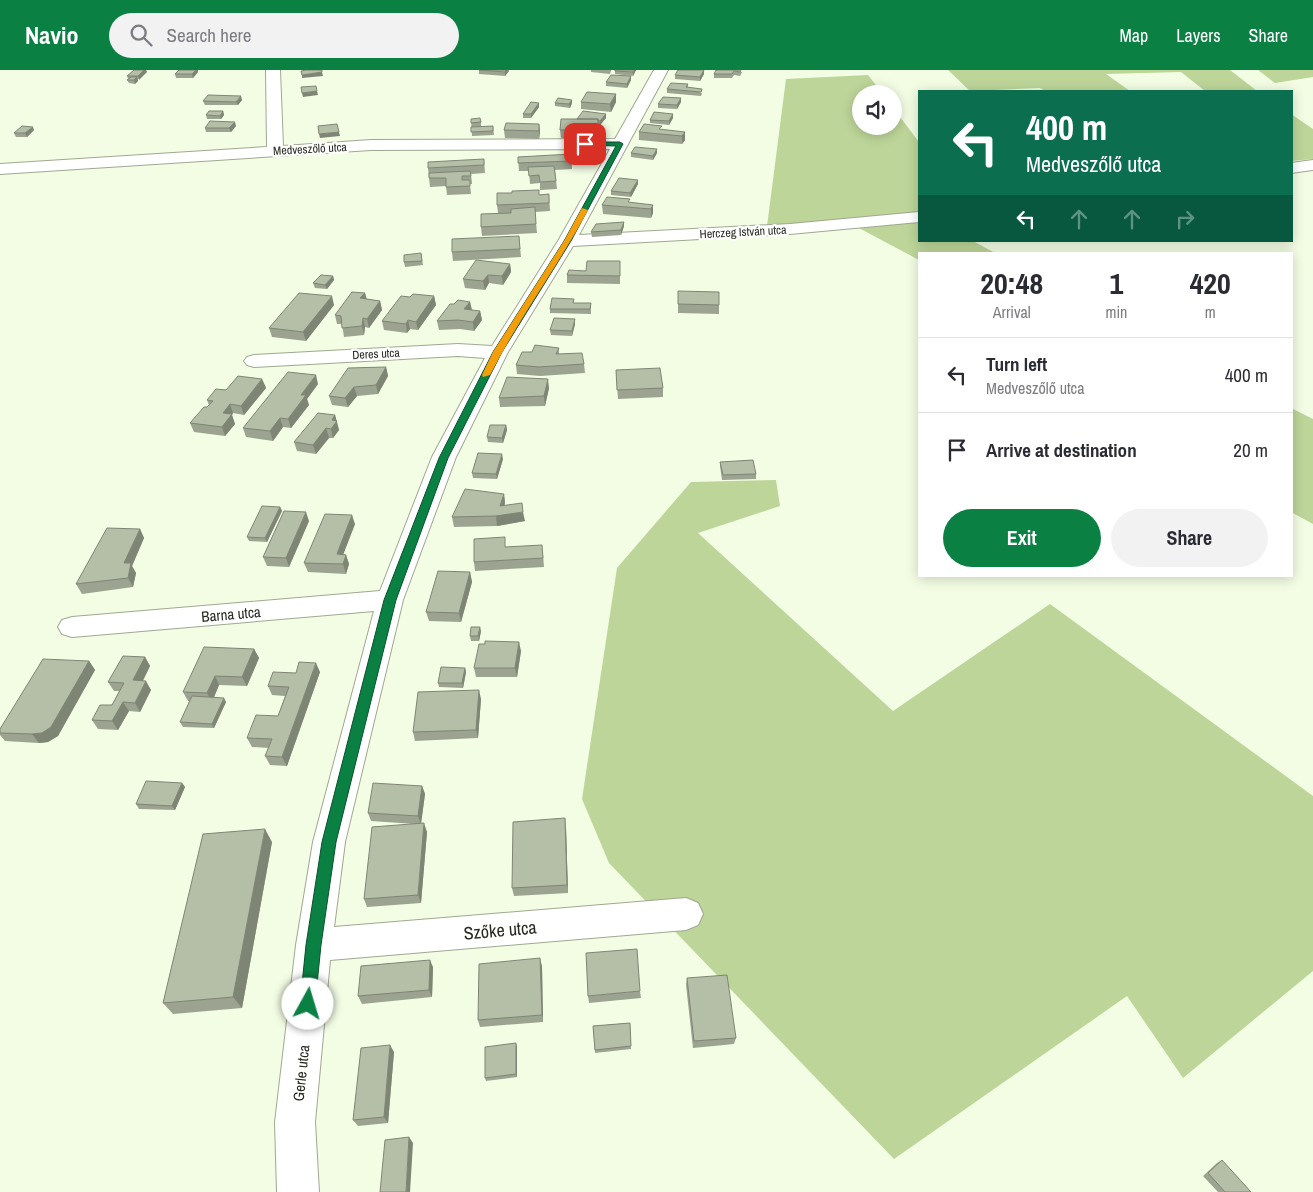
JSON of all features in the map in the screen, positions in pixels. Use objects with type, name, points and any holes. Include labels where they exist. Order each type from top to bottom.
[{"type":"street","points":[[273,70],[275,151]]},
{"type":"street","name":"Gerle utca","points":[[298,1192],[296,1122],[314,945],[329,842],[390,600],[444,458],[498,352],[567,241],[662,70]]},
{"type":"street","name":"Medveszőlő utca","points":[[0,169],[371,146],[620,144]]},
{"type":"street","points":[[1293,168],[1313,164]]},
{"type":"street","name":"Herczeg István utca","points":[[567,241],[790,229],[918,217]]},
{"type":"street","name":"Deres utca","points":[[254,361],[458,350],[498,352]]},
{"type":"street","name":"Barna utca","points":[[72,627],[390,600]]},
{"type":"street","name":"Szőke utca","points":[[314,945],[686,914]]},
{"type":"green space","points":[[948,70],[1230,70],[1256,90],[1204,90],[1181,72],[1106,74],[1129,90],[1043,90],[1040,88],[969,90]]},
{"type":"green space","points":[[1258,70],[1313,70],[1313,77],[1275,83]]},
{"type":"green space","points":[[868,75],[876,85],[852,85],[852,135],[902,135],[902,120],[918,141],[918,242],[975,242],[993,252],[918,252],[918,259],[857,227],[766,234],[786,79]]},
{"type":"green space","points":[[1293,115],[1313,129],[1313,159],[1293,161]]},
{"type":"green space","points":[[1293,409],[1313,419],[1313,524],[1293,513]]},
{"type":"green space","points":[[776,480],[780,506],[698,533],[893,711],[1050,604],[1313,796],[1313,971],[1183,1078],[1127,996],[894,1159],[609,863],[582,799],[617,568],[691,482]]},
{"type":"building","points":[[134,70],[144,70],[138,76],[127,76]]},
{"type":"building","points":[[179,70],[196,70],[192,74],[175,74]]},
{"type":"building","points":[[322,70],[322,72],[302,75],[301,71]]},
{"type":"building","points":[[479,70],[506,70],[505,72]]},
{"type":"building","points":[[615,70],[634,70],[633,72]]},
{"type":"building","points":[[678,70],[704,70],[700,77],[675,75]]},
{"type":"building","points":[[716,70],[741,70],[740,72],[734,71],[732,74],[714,74]]},
{"type":"building","points":[[611,75],[631,76],[627,84],[606,82]]},
{"type":"building","points":[[131,77],[137,77],[134,80],[127,80]]},
{"type":"building","points":[[671,83],[688,84],[686,87],[702,89],[701,92],[667,89]]},
{"type":"building","points":[[316,86],[317,91],[302,93],[301,87]]},
{"type":"building","points":[[587,92],[616,94],[610,104],[581,102]]},
{"type":"building","points":[[208,95],[241,96],[236,102],[203,101]]},
{"type":"building","points":[[663,97],[681,98],[677,105],[658,104]]},
{"type":"building","points":[[558,98],[572,100],[569,104],[555,103]]},
{"type":"building","points":[[531,102],[539,103],[531,114],[523,114]]},
{"type":"building","points":[[209,111],[223,111],[220,116],[206,115]]},
{"type":"building","points":[[583,111],[606,114],[600,121],[598,119],[577,119]]},
{"type":"building","points":[[654,112],[673,114],[669,121],[650,120]]},
{"type":"building","points":[[480,118],[481,122],[471,123],[471,119]]},
{"type":"building","points":[[561,119],[598,119],[598,130],[560,130]]},
{"type":"building","points":[[210,121],[235,122],[229,128],[205,128]]},
{"type":"building","points":[[506,123],[539,124],[539,131],[504,130]]},
{"type":"building","points":[[337,124],[339,132],[319,134],[318,126]]},
{"type":"building","points":[[644,124],[662,126],[659,129],[685,132],[682,136],[639,132]]},
{"type":"building","points":[[22,126],[33,127],[25,133],[14,133]]},
{"type":"building","points":[[493,126],[493,131],[471,132],[471,127]]},
{"type":"building","points":[[635,147],[657,149],[653,156],[631,153]]},
{"type":"building","points":[[571,154],[572,161],[518,163],[518,157]]},
{"type":"building","points":[[484,159],[484,165],[428,168],[428,162]]},
{"type":"building","points":[[554,166],[556,181],[540,182],[539,175],[529,176],[528,167]]},
{"type":"building","points":[[470,171],[471,176],[462,176],[462,180],[470,180],[470,186],[446,187],[446,178],[429,178],[429,173]]},
{"type":"building","points":[[619,178],[638,180],[630,193],[611,191]]},
{"type":"building","points":[[539,190],[539,195],[549,194],[549,203],[497,205],[497,193]]},
{"type":"building","points":[[607,197],[630,199],[628,202],[653,205],[651,209],[602,205]]},
{"type":"building","points":[[535,207],[536,224],[481,227],[481,214],[511,213],[511,209]]},
{"type":"building","points":[[624,222],[621,230],[591,232],[596,224]]},
{"type":"building","points":[[519,236],[520,249],[452,252],[452,239]]},
{"type":"building","points":[[421,253],[422,261],[404,262],[404,255]]},
{"type":"building","points":[[476,260],[510,264],[502,276],[488,275],[483,281],[463,279]]},
{"type":"building","points":[[587,261],[620,261],[620,276],[567,275],[569,270],[586,271]]},
{"type":"building","points":[[321,275],[333,276],[325,285],[313,283]]},
{"type":"building","points":[[678,291],[719,292],[719,305],[678,304]]},
{"type":"building","points":[[352,292],[365,293],[360,298],[380,301],[367,319],[363,318],[362,326],[342,328],[341,316],[335,315]]},
{"type":"building","points":[[299,293],[332,296],[303,332],[269,328]]},
{"type":"building","points":[[413,294],[434,296],[416,322],[408,320],[406,324],[382,321],[401,296],[410,297]]},
{"type":"building","points":[[552,298],[574,299],[573,303],[591,303],[590,309],[550,309]]},
{"type":"building","points":[[458,300],[470,302],[464,309],[480,311],[473,322],[458,320],[437,321],[450,304],[454,304]]},
{"type":"building","points":[[554,318],[575,319],[572,331],[550,330]]},
{"type":"building","points":[[535,345],[559,348],[556,354],[582,353],[584,364],[539,367],[516,365],[522,352],[532,352]]},
{"type":"building","points":[[386,367],[376,385],[354,387],[345,398],[329,396],[348,368]]},
{"type":"building","points":[[660,368],[663,388],[617,390],[616,370]]},
{"type":"building","points":[[288,372],[316,375],[301,395],[306,395],[288,419],[280,418],[270,431],[243,428]]},
{"type":"building","points":[[238,376],[262,379],[241,406],[230,404],[223,413],[232,414],[222,427],[190,423],[204,407],[207,407],[213,401],[207,400],[216,389],[226,390]]},
{"type":"building","points":[[507,377],[548,379],[544,396],[499,398]]},
{"type":"building","points":[[318,413],[335,415],[332,420],[337,421],[331,429],[326,428],[313,445],[294,442]]},
{"type":"building","points":[[490,425],[506,425],[502,438],[487,437]]},
{"type":"building","points":[[478,453],[502,454],[496,474],[472,473]]},
{"type":"building","points":[[753,460],[756,474],[723,475],[720,462]]},
{"type":"building","points":[[465,489],[504,494],[500,506],[522,503],[523,512],[496,516],[452,517]]},
{"type":"building","points":[[262,506],[280,507],[265,538],[247,537]]},
{"type":"building","points":[[284,511],[306,512],[286,558],[263,557]]},
{"type":"building","points":[[325,514],[352,515],[337,554],[346,555],[343,564],[304,563]]},
{"type":"building","points":[[107,528],[140,529],[124,563],[131,563],[128,578],[76,584]]},
{"type":"building","points":[[505,537],[505,547],[542,545],[543,558],[474,562],[474,539]]},
{"type":"building","points":[[438,571],[470,572],[459,613],[426,612]]},
{"type":"building","points":[[471,627],[480,627],[478,636],[470,636]]},
{"type":"building","points":[[485,641],[519,642],[515,668],[474,668],[479,644],[485,644]]},
{"type":"building","points":[[204,647],[254,649],[242,677],[215,676],[207,693],[183,692]]},
{"type":"building","points":[[123,656],[145,657],[133,680],[146,681],[135,703],[123,702],[112,721],[92,720],[100,705],[112,705],[124,683],[108,682]]},
{"type":"building","points":[[43,659],[89,661],[51,727],[42,733],[0,733],[0,729]]},
{"type":"building","points":[[299,662],[316,663],[282,757],[265,756],[272,739],[247,738],[256,715],[278,716],[289,687],[268,686],[273,672],[296,673]]},
{"type":"building","points":[[441,667],[465,668],[462,683],[438,683]]},
{"type":"building","points":[[479,690],[476,730],[413,732],[418,692]]},
{"type":"building","points":[[192,696],[224,698],[212,724],[180,722]]},
{"type":"building","points":[[146,781],[182,783],[172,806],[136,804]]},
{"type":"building","points":[[373,783],[422,786],[418,816],[368,813]]},
{"type":"building","points":[[565,818],[567,885],[512,888],[513,822]]},
{"type":"building","points":[[424,823],[418,895],[364,899],[372,827]]},
{"type":"building","points":[[265,829],[233,997],[163,1003],[203,834]]},
{"type":"building","points":[[637,949],[640,991],[588,996],[586,953]]},
{"type":"building","points":[[540,958],[542,1015],[478,1020],[479,964]]},
{"type":"building","points":[[430,960],[429,990],[358,996],[361,966]]},
{"type":"building","points":[[727,975],[736,1038],[694,1041],[687,978]]},
{"type":"building","points":[[630,1023],[631,1046],[595,1050],[593,1026]]},
{"type":"building","points":[[516,1043],[516,1074],[485,1078],[485,1047]]},
{"type":"building","points":[[390,1045],[384,1117],[353,1120],[361,1048]]},
{"type":"building","points":[[409,1137],[406,1192],[380,1192],[385,1140]]},
{"type":"building","points":[[1222,1160],[1251,1192],[1225,1192],[1208,1173]]},
{"type":"slow traffic","points":[[486,375],[584,210]]},
{"type":"route","points":[[308,1004],[314,945],[329,842],[390,600],[444,458],[498,352],[567,241],[620,144],[585,144]]}]
